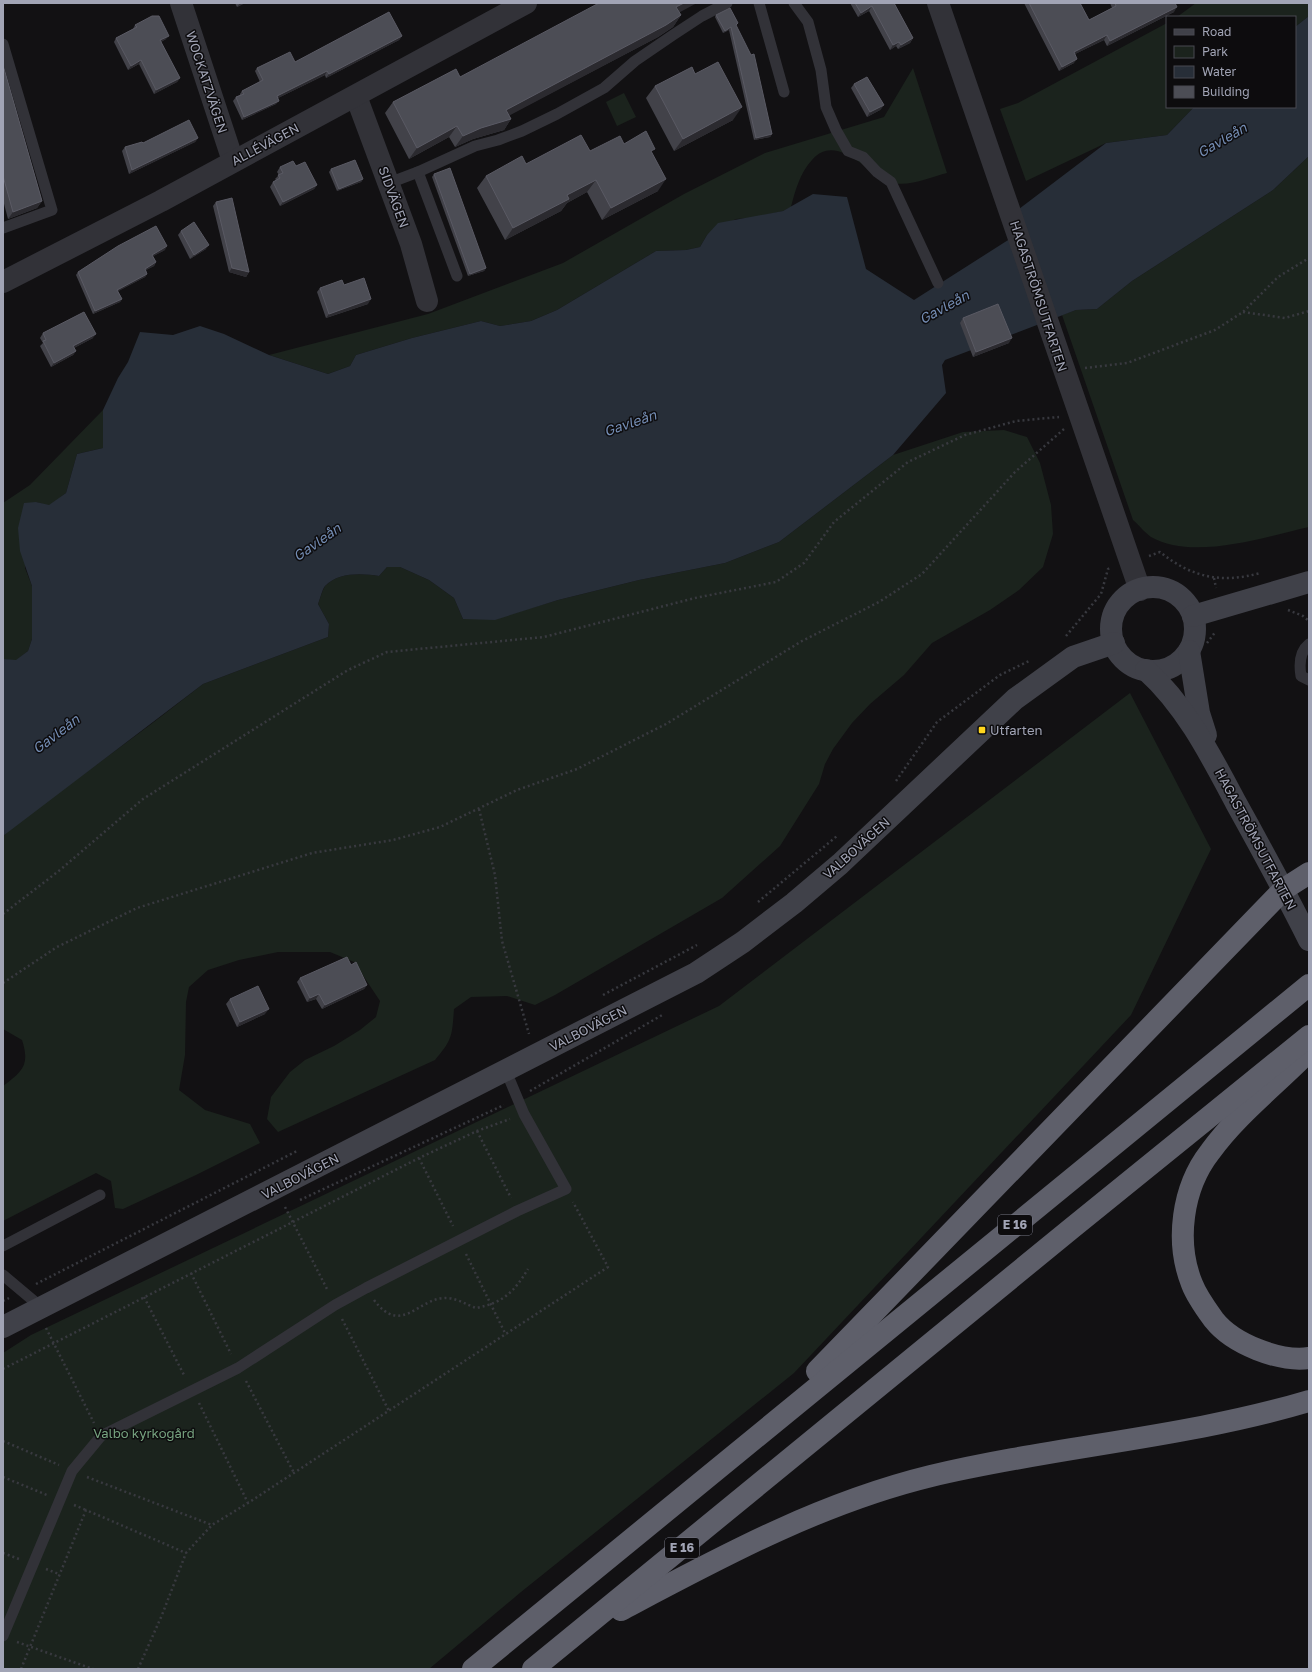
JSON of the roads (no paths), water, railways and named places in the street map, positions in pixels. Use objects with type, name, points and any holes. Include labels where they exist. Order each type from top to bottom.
[{"type":"highway","points":[[746,1445],[1284,889],[1309,873]]},
{"type":"highway","name":"E 16","points":[[473,1669],[1309,985]]},
{"type":"highway","name":"E 16","points":[[533,1669],[1309,1036]]},
{"type":"highway","points":[[1309,1051],[1234,1123],[1209,1152],[1195,1177],[1188,1197],[1182,1231],[1185,1258],[1192,1285],[1205,1308],[1222,1329],[1247,1346],[1276,1354],[1303,1359],[1309,1358]]},
{"type":"highway","points":[[580,1631],[777,1530],[830,1508],[881,1490],[931,1476],[990,1463],[1206,1428],[1261,1416],[1309,1401]]},
{"type":"main road","points":[[1193,616],[1309,582]]},
{"type":"main road","name":"HAGASTRÖMSUTFARTEN","points":[[1140,590],[1153,588],[1165,590],[1177,595],[1187,604],[1193,616],[1195,628],[1194,640],[1198,648],[1199,713],[1213,760]]},
{"type":"main road","points":[[1114,643],[1112,630],[1116,611],[1128,596],[1140,590]]},
{"type":"main road","name":"HAGASTRÖMSUTFARTEN","points":[[1114,643],[1120,655],[1131,665],[1146,670],[1157,671],[1171,668],[1198,648]]},
{"type":"main road","name":"VALBOVÄGEN","points":[[3,1327],[42,1315],[506,1070],[696,973],[743,942],[794,903],[840,864],[1015,699],[1073,657],[1114,643]]},
{"type":"main road","name":"HAGASTRÖMSUTFARTEN","points":[[1146,670],[1162,685],[1182,711],[1213,760],[1284,889],[1309,940]]},
{"type":"street","name":"WOCKATZVÄGEN","points":[[181,3],[233,161]]},
{"type":"street","name":"ALLÉVÄGEN","points":[[3,282],[161,201],[526,3]]},
{"type":"street","name":"HAGASTRÖMSUTFARTEN","points":[[938,3],[1005,194],[1046,321],[1138,560],[1140,590]]},
{"type":"street","name":"SIDVÄGEN","points":[[356,96],[411,244],[427,300]]},
{"type":"lane","points":[[389,183],[418,172],[475,146],[498,140],[522,131],[582,101],[604,88],[635,61],[673,35],[702,16],[727,3]]},
{"type":"lane","points":[[759,3],[784,92]]},
{"type":"lane","points":[[794,3],[808,22],[821,70],[826,107],[836,130],[848,151],[863,157],[877,172],[891,182],[938,283]]},
{"type":"lane","points":[[3,44],[52,210],[3,228]]},
{"type":"lane","points":[[418,172],[457,276]]},
{"type":"lane","points":[[1309,644],[1305,648],[1299,663],[1300,676],[1309,680]]},
{"type":"lane","points":[[6,1638],[72,1471],[101,1436],[238,1368],[335,1305],[366,1288],[518,1211],[566,1189],[524,1114],[506,1070]]},
{"type":"lane","points":[[3,1246],[100,1195]]},
{"type":"lane","points":[[3,1275],[22,1291],[42,1315]]},
{"type":"water","name":"Gavleån","points":[[1309,16],[1309,156],[1273,190],[1132,281],[1097,309],[1076,310],[945,360],[942,365],[946,393],[893,455],[779,542],[725,563],[639,580],[558,600],[495,620],[463,619],[454,598],[429,580],[400,567],[387,567],[379,576],[358,574],[337,578],[330,581],[325,586],[318,604],[329,624],[328,637],[203,684],[3,836],[3,659],[16,660],[28,651],[32,639],[32,586],[20,551],[18,528],[24,503],[36,502],[49,505],[66,493],[77,454],[103,448],[103,410],[118,378],[128,362],[140,332],[173,335],[200,326],[224,334],[269,355],[328,374],[350,366],[356,355],[412,338],[481,321],[500,326],[531,321],[557,310],[656,251],[686,250],[700,247],[707,235],[718,223],[783,211],[813,194],[847,197],[866,269],[914,300],[1016,235],[1011,215],[1106,143],[1167,135],[1193,108],[1296,108],[1296,26]]},
{"type":"place","name":"Utfarten","points":[[982,730]]},
{"type":"park label","name":"Valbo kyrkogård","points":[[144,1433]]}]
